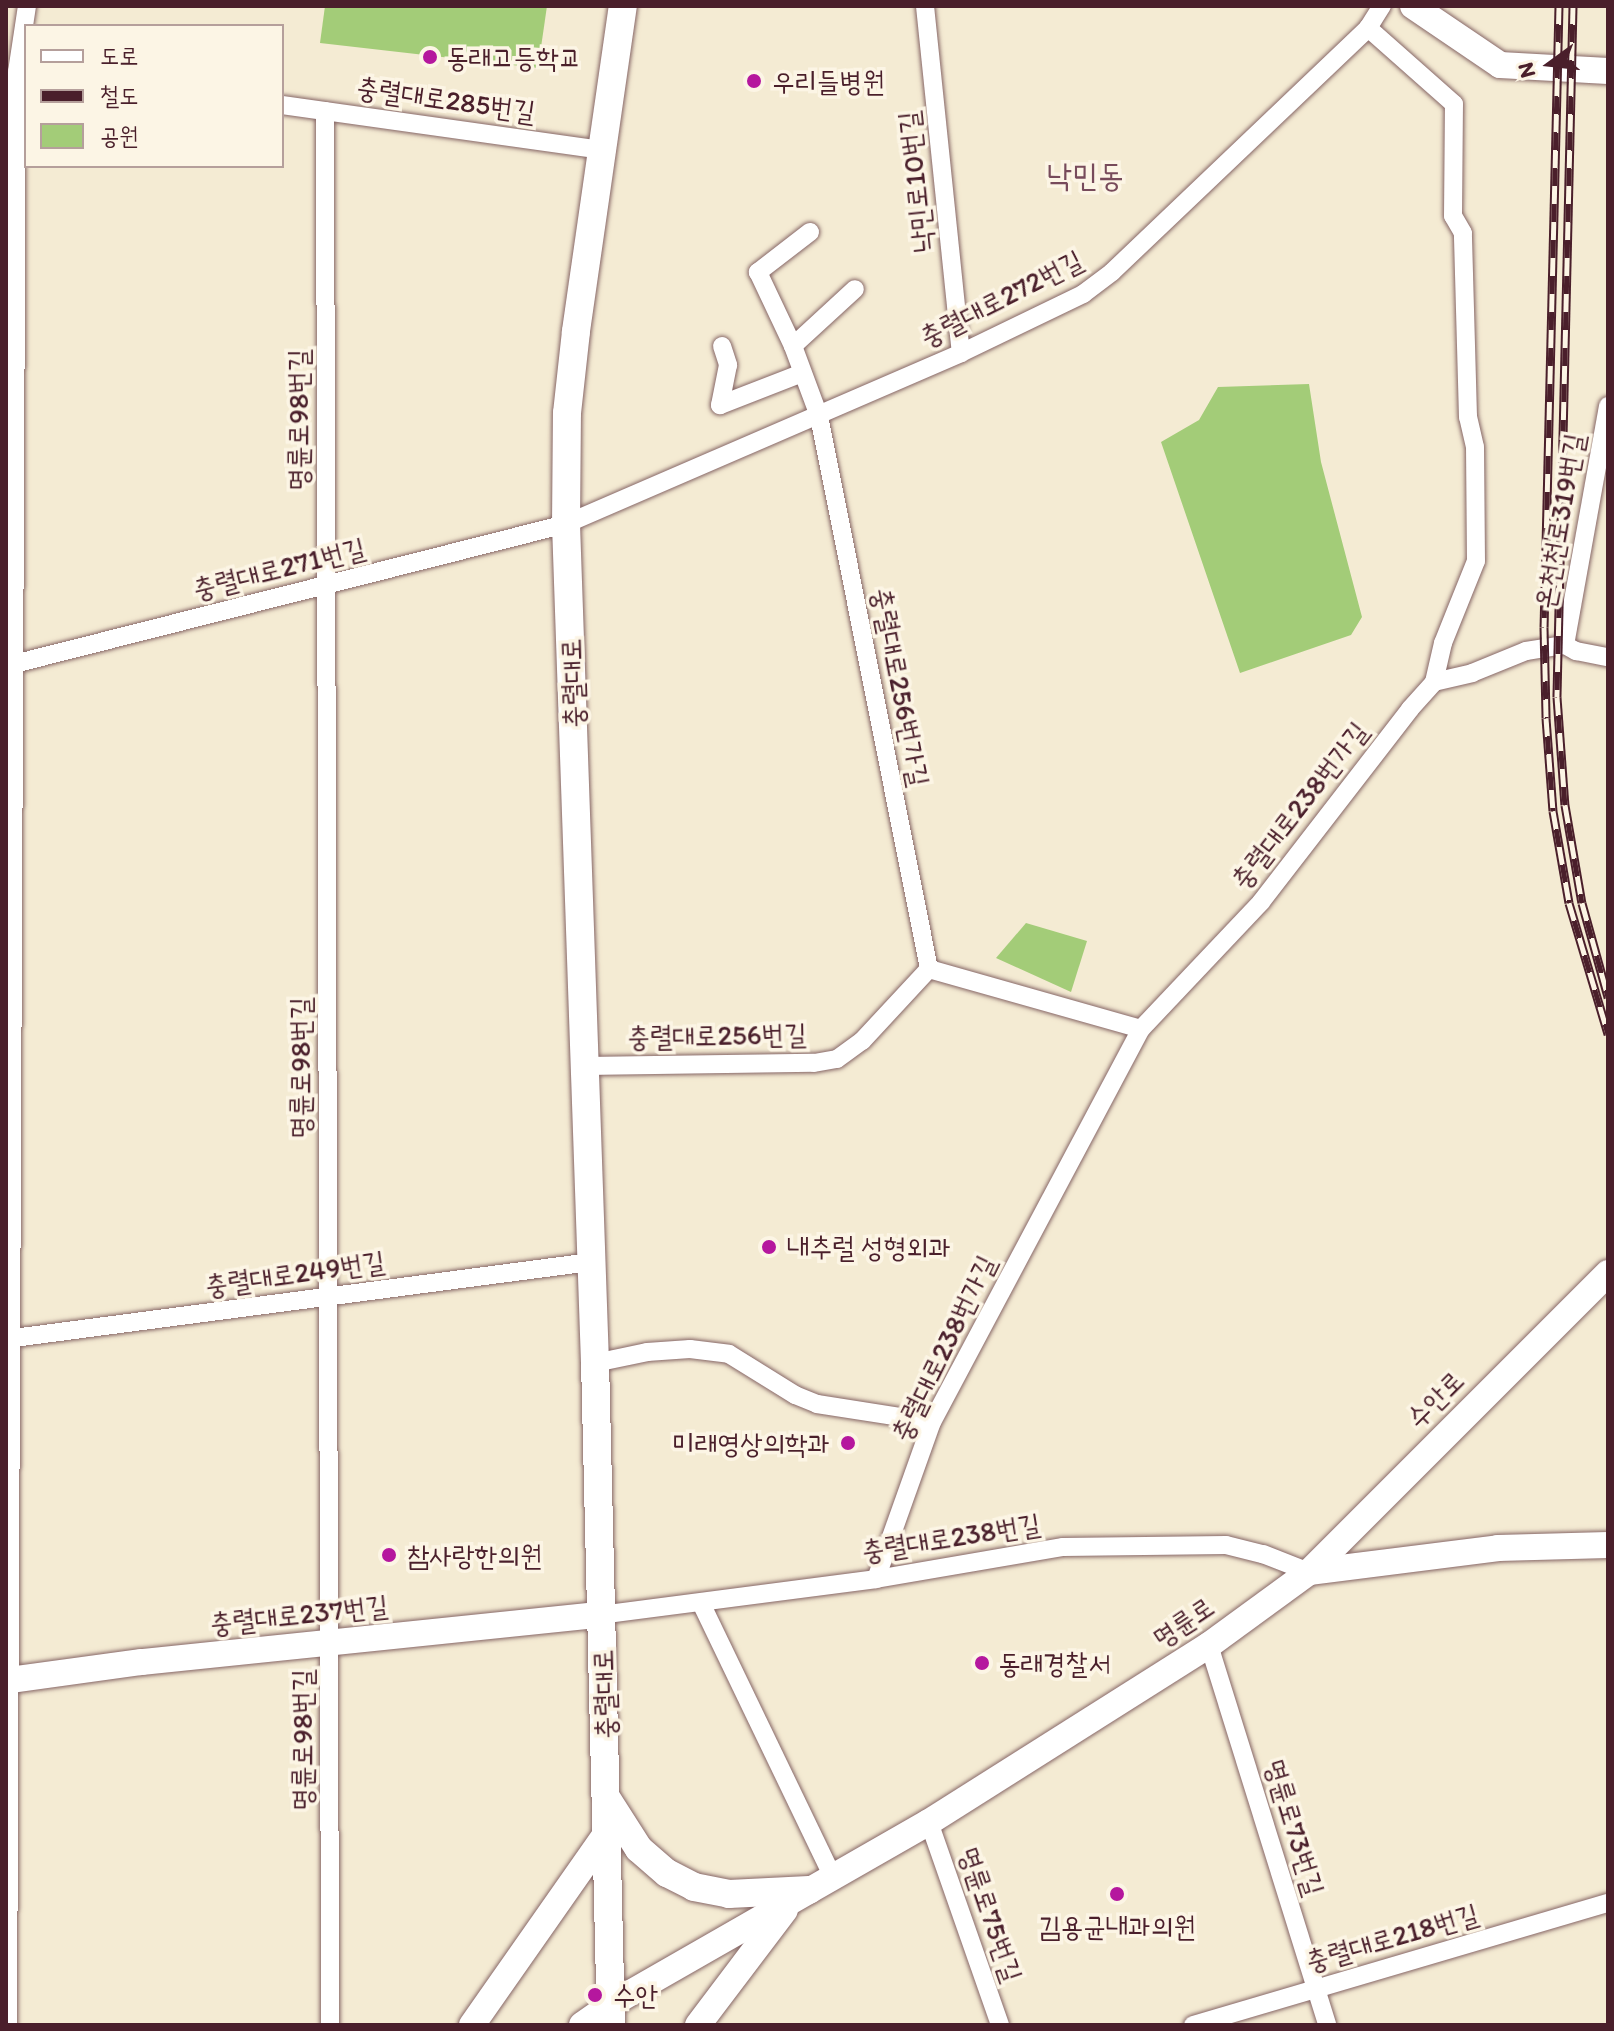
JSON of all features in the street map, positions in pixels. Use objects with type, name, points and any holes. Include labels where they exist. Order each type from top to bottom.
[{"type":"main road","name":"충렬대로","points":[[612,2014],[595,1363],[566,524],[567,413],[623,6]]},
{"type":"main road","points":[[1413,6],[1500,65],[1608,71]]},
{"type":"main road","name":"수안로","points":[[1309,1572],[1608,1273]]},
{"type":"main road","name":"명륜로","points":[[582,2025],[612,2014],[812,1889],[929,1822],[1209,1645],[1309,1572],[1498,1548],[1608,1545]]},
{"type":"main road","name":"충렬대로237번길","points":[[7,1682],[329,1643],[600,1615]]},
{"type":"main road","points":[[607,1799],[639,1849],[667,1873],[694,1887],[729,1894],[812,1889]]},
{"type":"main road","points":[[472,2025],[608,1831]]},
{"type":"main road","points":[[698,2025],[812,1889]]},
{"type":"street","name":"낙민로10번길","points":[[925,6],[961,353]]},
{"type":"street","name":"충렬대로272번길","points":[[566,524],[961,353],[1083,294],[1112,272],[1368,28],[1382,6]]},
{"type":"street","points":[[8,2025],[9,666],[16,73],[24,24]]},
{"type":"street","name":"충렬대로238번가길","points":[[876,1579],[932,1422],[1141,1029],[1261,902],[1400,720],[1434,682],[1443,643],[1476,561],[1475,447],[1468,417],[1463,233],[1453,216],[1454,104],[1368,28]]},
{"type":"street","name":"충렬대로285번길","points":[[284,105],[603,150]]},
{"type":"street","name":"명륜로98번길","points":[[325,111],[330,2025]]},
{"type":"street","name":"충렬대로256번가길","points":[[810,232],[758,272],[793,346],[819,416],[929,969]]},
{"type":"street","points":[[793,346],[855,289]]},
{"type":"street","points":[[722,346],[728,365],[720,405],[802,373]]},
{"type":"street","name":"온천천로319번길","points":[[1565,645],[1608,406]]},
{"type":"street","name":"충렬대로271번길","points":[[9,666],[566,524]]},
{"type":"street","points":[[1434,682],[1472,673],[1526,651],[1565,645],[1576,651],[1608,657]]},
{"type":"street","points":[[929,969],[1141,1029]]},
{"type":"street","name":"충렬대로256번길","points":[[585,1066],[814,1063],[837,1059],[862,1041],[929,969]]},
{"type":"street","name":"충렬대로249번길","points":[[9,1339],[591,1262]]},
{"type":"street","points":[[595,1363],[662,1351],[729,1354],[795,1395],[817,1404],[932,1422]]},
{"type":"street","name":"충렬대로238번길","points":[[600,1615],[876,1579],[1063,1547],[1226,1545],[1263,1554],[1309,1572]]},
{"type":"street","points":[[701,1603],[812,1889]]},
{"type":"street","name":"명륜로73번길","points":[[1209,1645],[1327,2025]]},
{"type":"street","name":"명륜로75번길","points":[[929,1822],[1000,2025]]},
{"type":"street","name":"충렬대로218번길","points":[[1193,2025],[1608,1903]]},
{"type":"green space","points":[[325,6],[547,6],[538,68],[320,43]]},
{"type":"green space","points":[[1309,384],[1321,462],[1362,617],[1351,635],[1240,673],[1161,442],[1199,420],[1218,387]]},
{"type":"green space","points":[[1026,923],[1087,941],[1071,992],[996,958]]},
{"type":"railway","points":[[1559,6],[1544,627],[1546,718],[1553,811],[1569,903],[1608,1034]]},
{"type":"railway","points":[[1573,6],[1557,697],[1565,805],[1582,903],[1608,997]]},
{"type":"place","name":"동래고등학교","points":[[430,57]]},
{"type":"place","name":"우리들병원","points":[[754,81]]},
{"type":"place","name":"내추럴 성형외과","points":[[769,1247]]},
{"type":"place","name":"미래영상의학과","points":[[848,1443]]},
{"type":"place","name":"참사랑한의원","points":[[389,1555]]},
{"type":"place","name":"동래경찰서","points":[[982,1663]]},
{"type":"place","name":"김용균내과의원","points":[[1117,1894]]},
{"type":"place","name":"수안","points":[[595,1995]]},
{"type":"district","name":"낙민동","points":[[1085,175]]}]
